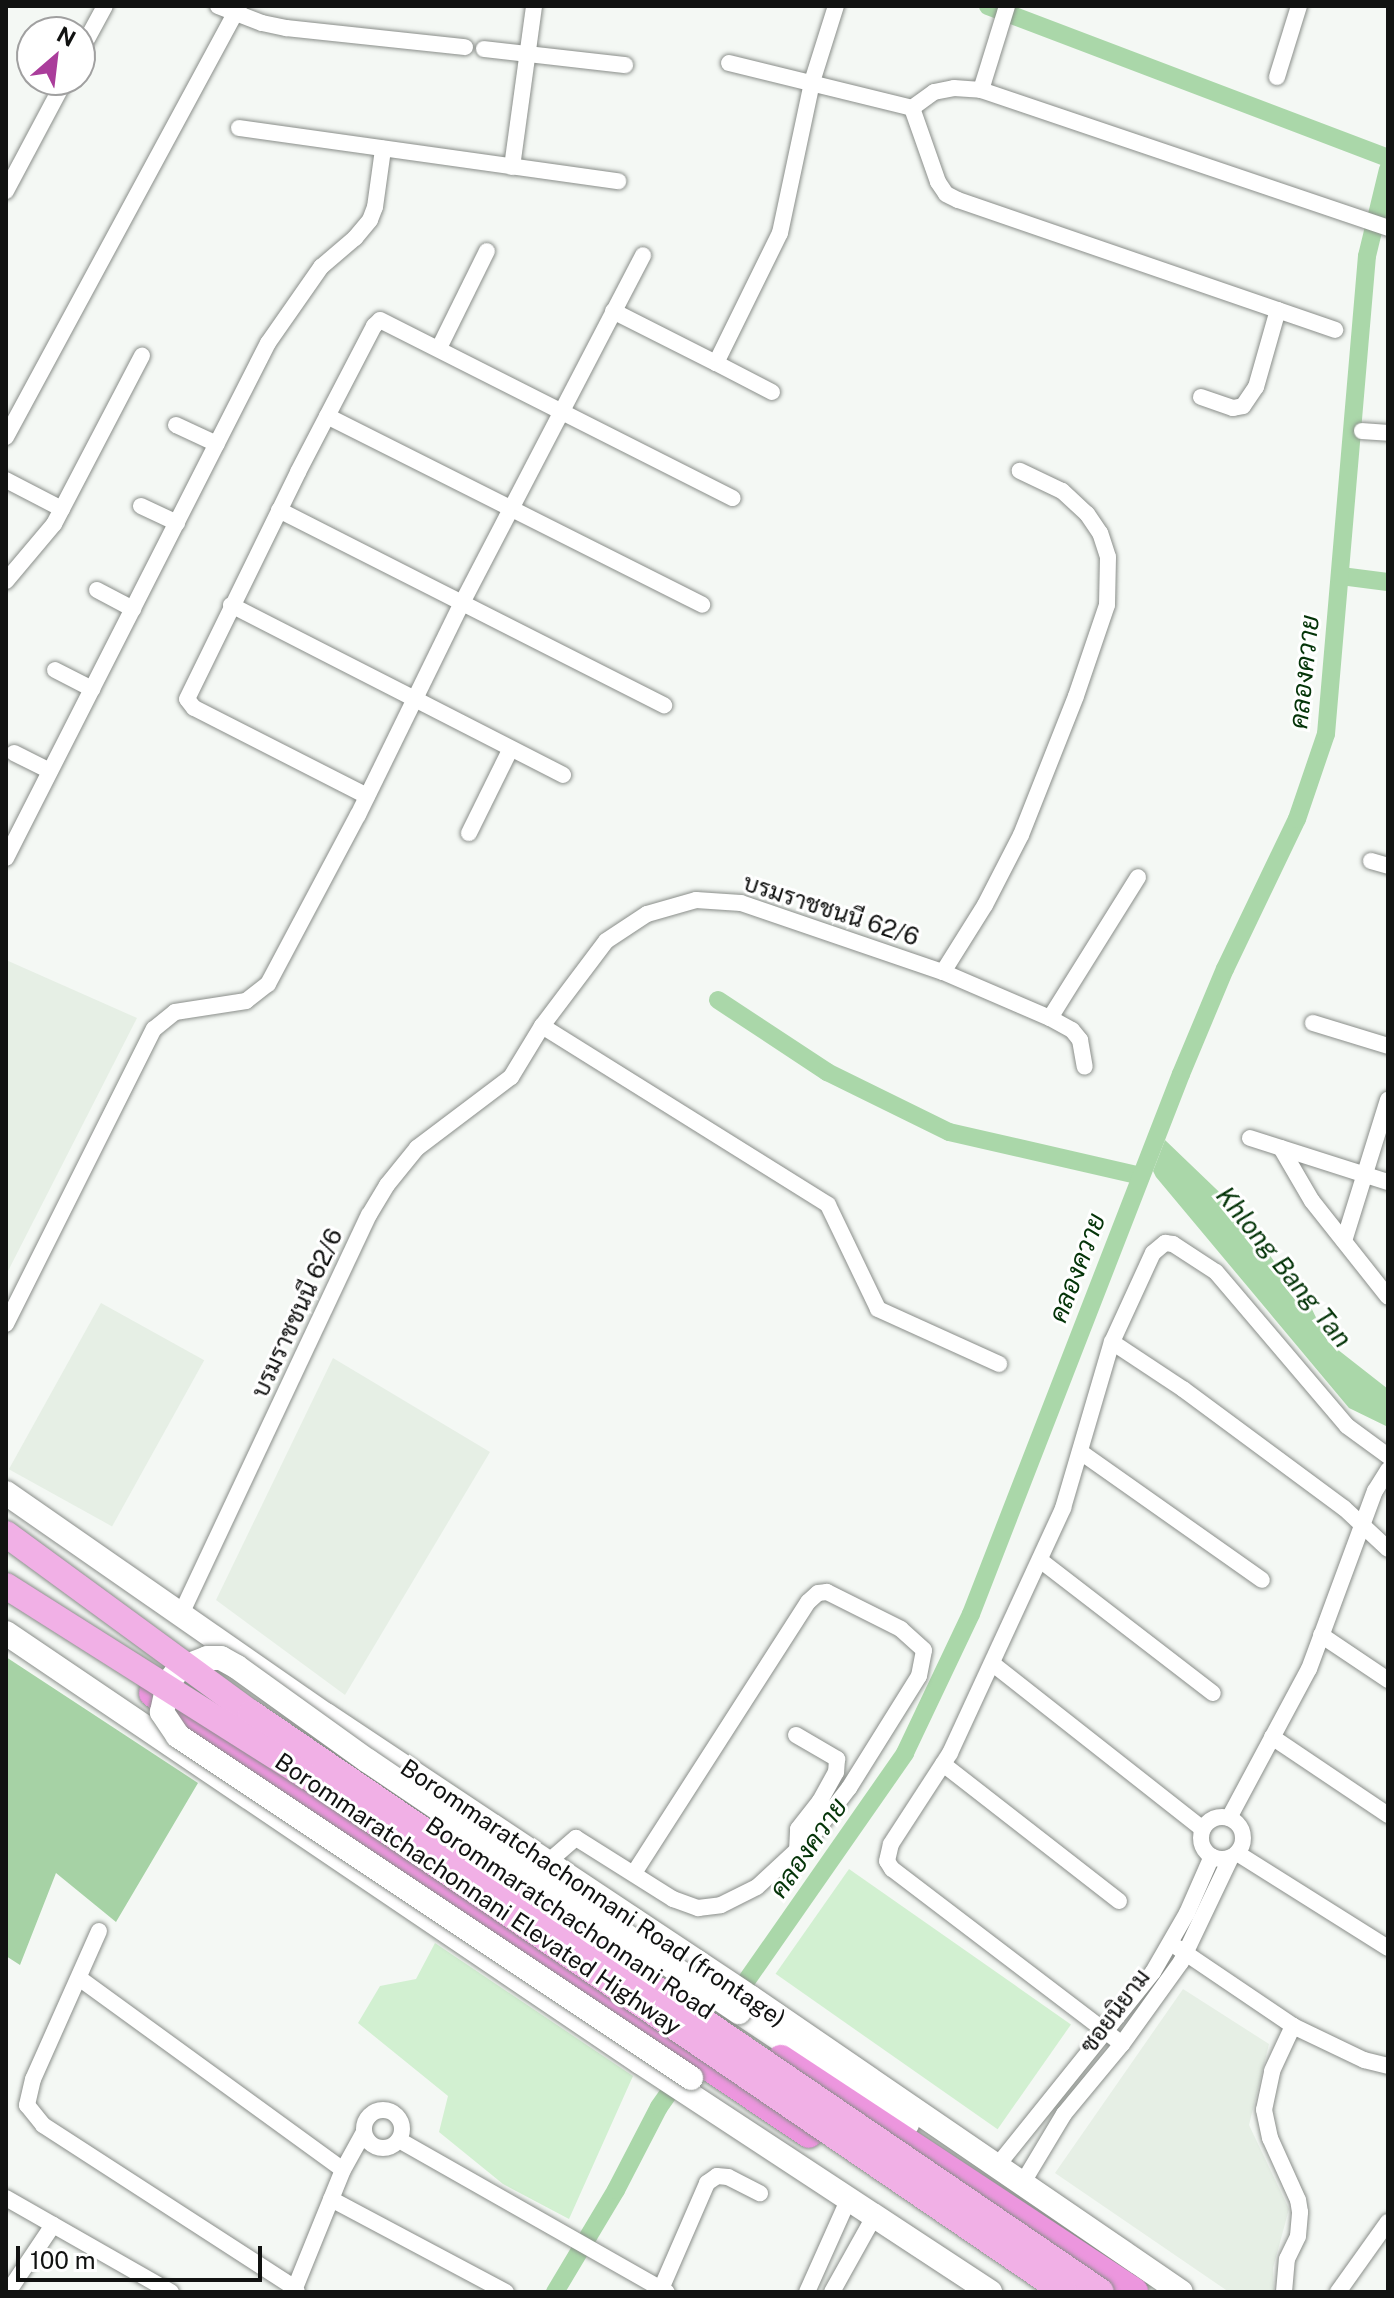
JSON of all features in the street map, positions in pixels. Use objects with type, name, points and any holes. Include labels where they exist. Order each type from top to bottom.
[{"type":"highway","name":"Borommaratchachonnani Road","points":[[6,1545],[687,1996],[740,2011],[1143,2282]]},
{"type":"highway","name":"Borommaratchachonnani Road","points":[[6,1594],[660,2033],[692,2076],[1043,2292]]},
{"type":"main road","name":"Borommaratchachonnani Road (frontage)","points":[[6,1493],[707,1968],[740,2011],[997,2166],[1143,2282],[1181,2292]]},
{"type":"main road","name":"Borommaratchachonnani Elevated Highway","points":[[6,1534],[251,1713],[1101,2292]]},
{"type":"main road","name":"Borommaratchachonnani Elevated Highway","points":[[6,1586],[307,1776],[1064,2292]]},
{"type":"main road","points":[[6,1633],[640,2062],[692,2076],[849,2198],[990,2292]]},
{"type":"main road","points":[[740,2011],[368,1761],[237,1667],[221,1658],[207,1658],[179,1669],[168,1683],[162,1712],[178,1736],[692,2076],[793,2148],[911,2239]]},
{"type":"street","points":[[218,6],[286,28],[465,47]]},
{"type":"street","points":[[512,167],[534,6]]},
{"type":"street","points":[[716,363],[780,233],[812,82],[836,6]]},
{"type":"street","points":[[981,90],[1007,6]]},
{"type":"street","points":[[1277,77],[1299,6]]},
{"type":"street","points":[[6,437],[237,10]]},
{"type":"street","points":[[484,49],[625,65]]},
{"type":"street","points":[[729,63],[912,108]]},
{"type":"street","points":[[912,108],[934,92],[954,88],[981,90],[1385,227]]},
{"type":"street","points":[[6,191],[56,96]]},
{"type":"street","points":[[912,108],[946,194],[1335,330]]},
{"type":"street","points":[[239,128],[618,181]]},
{"type":"street","points":[[7,852],[268,343],[321,267],[355,238],[370,220],[375,207],[383,149]]},
{"type":"street","points":[[439,348],[487,251]]},
{"type":"street","points":[[6,1324],[154,1029],[175,1012],[246,1001],[268,984],[643,255]]},
{"type":"street","points":[[1201,397],[1233,408],[1243,406],[1256,387],[1278,310]]},
{"type":"street","points":[[613,311],[772,392]]},
{"type":"street","points":[[367,796],[194,708],[187,699],[279,510],[380,320],[733,498]]},
{"type":"street","points":[[6,581],[28,559],[62,509],[142,356]]},
{"type":"street","points":[[327,416],[702,605]]},
{"type":"street","points":[[176,425],[217,444]]},
{"type":"street","points":[[1362,431],[1388,433]]},
{"type":"street","name":"บรมราชชนนี 62/6","points":[[181,1614],[369,1215],[417,1148],[511,1077],[542,1026],[606,941],[647,914],[696,900],[741,903],[943,972],[985,905],[1021,835],[1076,696],[1107,605],[1108,557],[1100,533],[1087,514],[1062,491],[1020,471]]},
{"type":"street","points":[[6,480],[62,509]]},
{"type":"street","points":[[141,506],[177,523]]},
{"type":"street","points":[[279,510],[664,705]]},
{"type":"street","points":[[97,590],[133,609]]},
{"type":"street","points":[[231,605],[563,775]]},
{"type":"street","points":[[55,670],[92,689]]},
{"type":"street","points":[[469,833],[510,750]]},
{"type":"street","points":[[14,753],[50,771]]},
{"type":"street","points":[[1371,861],[1388,866]]},
{"type":"street","points":[[1050,1018],[1138,877]]},
{"type":"street","points":[[943,972],[1072,1030],[1080,1040],[1085,1067]]},
{"type":"street","points":[[1313,1023],[1388,1046]]},
{"type":"street","points":[[542,1026],[828,1205],[878,1309],[999,1364]]},
{"type":"street","points":[[1344,1241],[1388,1100]]},
{"type":"street","points":[[1250,1138],[1388,1182]]},
{"type":"street","points":[[1281,1148],[1295,1177],[1388,1297]]},
{"type":"street","points":[[1122,2044],[929,1898],[887,1861],[891,1844],[943,1764],[993,1664],[1063,1508],[1082,1453],[1112,1342],[1153,1253],[1165,1243],[1180,1247],[1216,1272],[1347,1426],[1388,1456]]},
{"type":"street","points":[[1112,1342],[1295,1471],[1344,1508],[1388,1549]]},
{"type":"street","points":[[1082,1453],[1262,1580]]},
{"type":"street","points":[[1229,1818],[1309,1669],[1362,1527],[1388,1470]]},
{"type":"street","points":[[1040,1560],[1213,1693]]},
{"type":"street","points":[[548,1862],[576,1838],[673,1899],[698,1908],[721,1905],[757,1887],[797,1851],[824,1808],[889,1728],[923,1667],[924,1650],[901,1629],[827,1592],[818,1593],[808,1602],[634,1873]]},
{"type":"street","points":[[1321,1635],[1388,1680]]},
{"type":"street","points":[[993,1664],[1203,1829]]},
{"type":"street","points":[[796,1735],[837,1759],[824,1808]]},
{"type":"street","points":[[1272,1737],[1388,1815]]},
{"type":"street","points":[[943,1764],[1119,1901]]},
{"type":"street","points":[[1229,1818],[1211,1820],[1203,1829],[1201,1841],[1212,1856],[1234,1855],[1388,1948]]},
{"type":"street","points":[[1229,1818],[1243,1833],[1234,1855]]},
{"type":"street","name":"ซอยนิยาม","points":[[1022,2184],[1064,2114],[1122,2044],[1186,1952],[1234,1855]]},
{"type":"street","name":"ซอยนิยาม","points":[[997,2166],[1108,2033],[1170,1944],[1212,1856]]},
{"type":"street","points":[[99,1931],[33,2079],[27,2105],[43,2125],[296,2290],[343,2170],[364,2132],[369,2115],[387,2110],[402,2122],[399,2140],[389,2147],[376,2147],[364,2132]]},
{"type":"street","points":[[1170,1944],[1293,2026],[1364,2060],[1388,2066]]},
{"type":"street","points":[[79,1978],[343,2170]]},
{"type":"street","points":[[1284,2292],[1287,2259],[1298,2236],[1300,2212],[1298,2200],[1270,2138],[1264,2110],[1272,2071],[1293,2026]]},
{"type":"street","points":[[399,2140],[614,2265],[664,2290],[707,2183],[717,2176],[728,2177],[760,2193]]},
{"type":"street","points":[[6,2198],[171,2292]]},
{"type":"street","points":[[807,2292],[849,2198]]},
{"type":"street","points":[[331,2199],[506,2292]]},
{"type":"street","points":[[832,2292],[875,2215]]},
{"type":"street","points":[[1338,2292],[1388,2222]]},
{"type":"street","points":[[8,2292],[53,2225]]},
{"type":"shaded area","points":[[6,960],[137,1018],[6,1275]]},
{"type":"shaded area","points":[[1165,1140],[1239,1211],[1276,1264],[1305,1295],[1328,1342],[1388,1389],[1388,1427],[1349,1408],[1156,1177],[1153,1171]]},
{"type":"shaded area","points":[[101,1303],[204,1360],[112,1526],[9,1469]]},
{"type":"shaded area","points":[[333,1358],[490,1452],[345,1695],[216,1600]]},
{"type":"shaded area","points":[[6,1657],[198,1783],[116,1922],[56,1873],[20,1965],[6,1956]]},
{"type":"shaded area","points":[[849,1869],[1071,2024],[998,2129],[776,1974]]},
{"type":"shaded area","points":[[435,1943],[633,2076],[569,2219],[503,2184],[439,2132],[448,2096],[358,2023],[380,1986],[416,1979]]},
{"type":"shaded area","points":[[1183,1989],[1269,2044],[1249,2125],[1289,2209],[1273,2268],[1274,2292],[1229,2292],[1055,2173]]},
{"type":"waterway","points":[[988,6],[1388,158]]},
{"type":"waterway","name":"คลองควาย","points":[[733,2000],[905,1753],[971,1614],[1181,1074],[1225,969],[1297,819],[1326,734],[1367,256],[1388,169]]},
{"type":"waterway","points":[[1341,576],[1388,582]]},
{"type":"waterway","points":[[718,1000],[827,1072],[949,1132],[1141,1176]]},
{"type":"waterway","name":"คลองควาย","points":[[555,2292],[616,2190],[659,2107],[680,2077]]},
{"type":"water label","name":"Khlong Bang Tan","points":[[1284,1267]]}]
